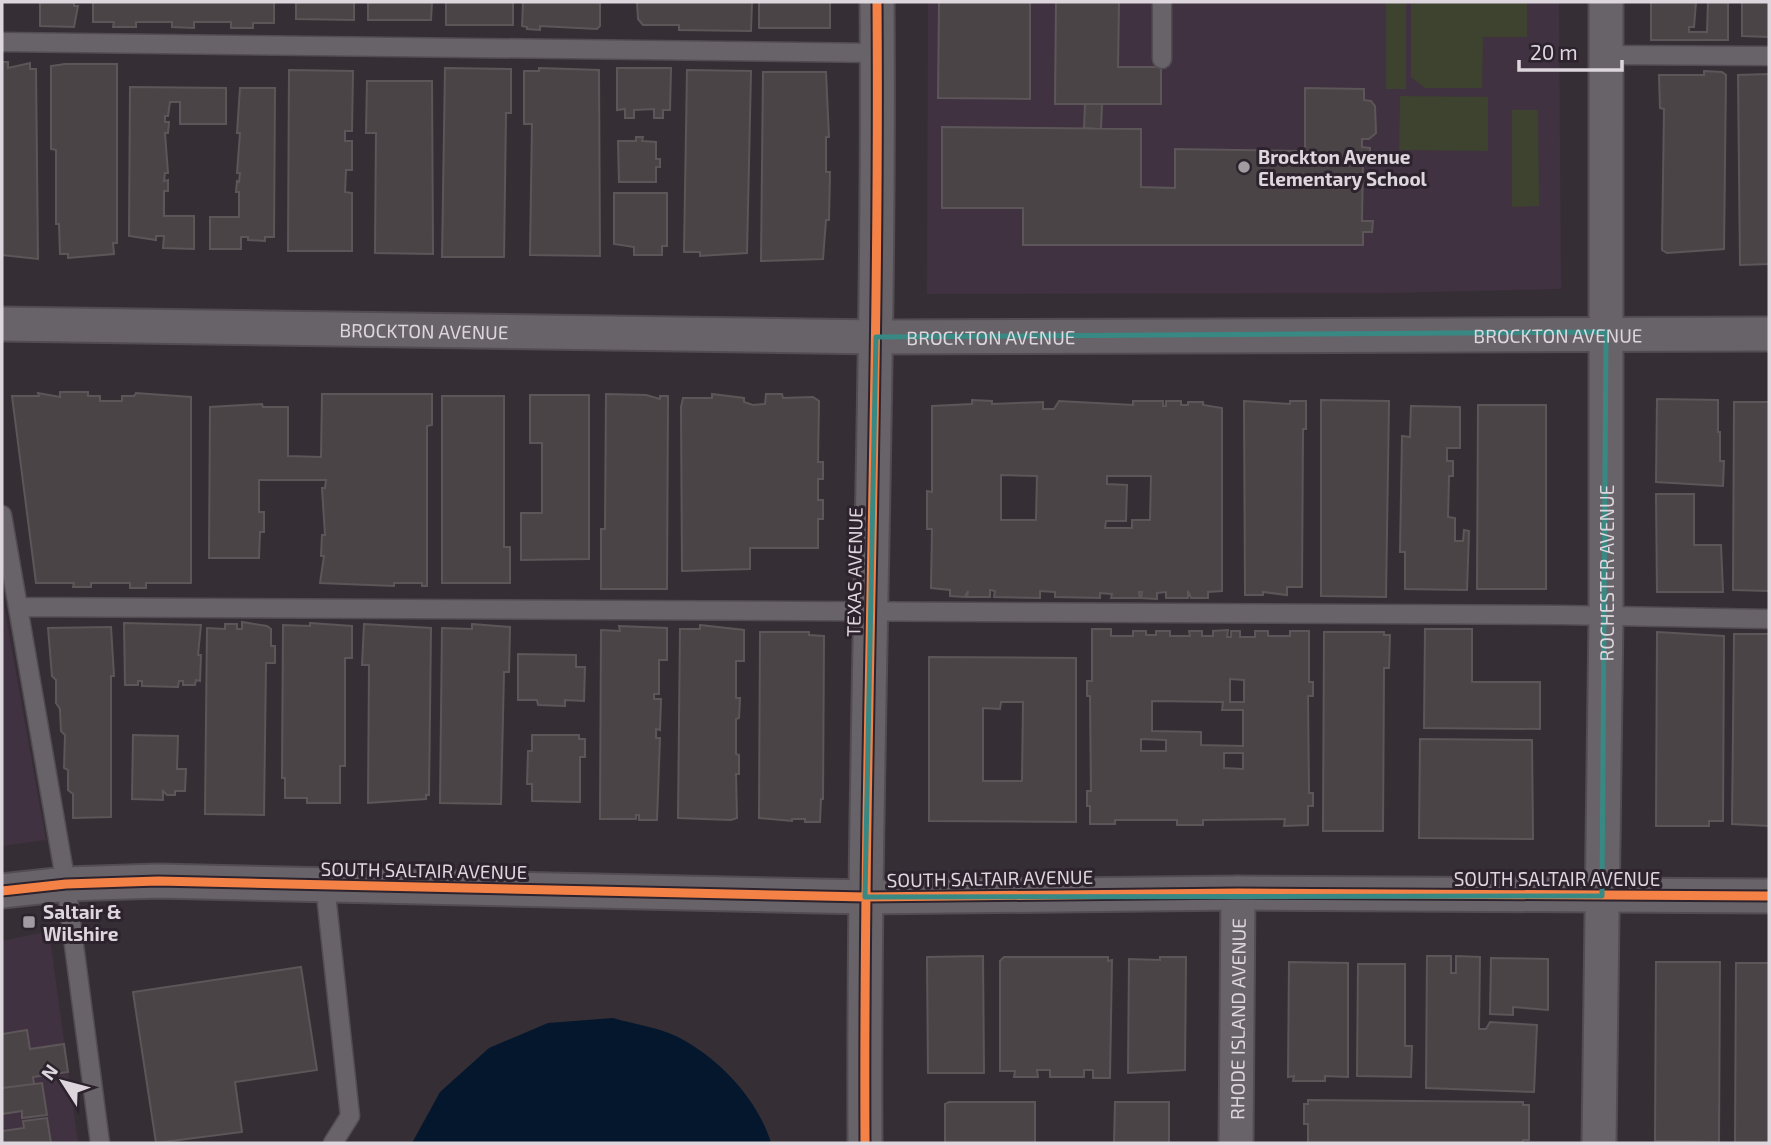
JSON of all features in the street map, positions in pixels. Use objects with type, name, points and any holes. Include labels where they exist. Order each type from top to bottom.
[{"type":"street","name":"TEXAS AVENUE","points":[[865,1143],[865,897],[876,337],[877,2]]},
{"type":"street","name":"ROCHESTER AVENUE","points":[[1599,1143],[1605,616],[1606,2]]},
{"type":"street","name":"BROCKTON AVENUE","points":[[2,324],[876,337],[1606,332],[1769,334]]},
{"type":"street","name":"SOUTH SALTAIR AVENUE","points":[[2,891],[66,884],[158,881],[865,897],[1238,893],[1769,896]]},
{"type":"street","name":"RHODE ISLAND AVENUE","points":[[1236,1143],[1238,893]]},
{"type":"lane","points":[[1161,2],[1162,59]]},
{"type":"lane","points":[[2,42],[877,53]]},
{"type":"lane","points":[[1606,55],[1769,56]]},
{"type":"lane","points":[[2,515],[66,884],[100,1143]]},
{"type":"lane","points":[[18,607],[1769,619]]},
{"type":"lane","points":[[325,885],[350,1116],[333,1143]]},
{"type":"highlighted area","points":[[1606,332],[1602,896],[865,897],[876,337]]},
{"type":"shaded area","name":"Brockton Avenue Elementary School","points":[[928,2],[1559,2],[1561,289],[1388,293],[927,294]]},
{"type":"shaded area","points":[[2,594],[46,840],[2,846]]},
{"type":"shaded area","points":[[49,931],[78,1143],[2,1143],[2,941]]},
{"type":"green space","points":[[1386,2],[1406,2],[1406,89],[1386,89]]},
{"type":"green space","points":[[1411,2],[1527,2],[1527,37],[1483,37],[1482,88],[1425,88],[1411,77]]},
{"type":"green space","points":[[1400,96],[1488,97],[1488,151],[1399,150]]},
{"type":"green space","points":[[1512,110],[1538,110],[1539,206],[1512,207]]},
{"type":"water","points":[[613,1018],[669,1033],[707,1055],[746,1095],[757,1111],[771,1143],[412,1143],[440,1092],[489,1048],[548,1023]]},
{"type":"building","points":[[40,2],[74,2],[74,6],[78,6],[74,27],[40,26]]},
{"type":"building","points":[[93,2],[274,2],[274,23],[253,23],[253,28],[231,28],[231,22],[194,22],[194,28],[172,27],[172,22],[136,22],[136,27],[113,27],[114,22],[93,22]]},
{"type":"building","points":[[296,2],[354,2],[354,20],[296,19]]},
{"type":"building","points":[[368,2],[432,2],[431,20],[368,20]]},
{"type":"building","points":[[446,2],[513,2],[513,25],[446,25]]},
{"type":"building","points":[[523,2],[600,2],[600,26],[597,29],[540,26],[540,30],[527,29],[522,26]]},
{"type":"building","points":[[637,2],[752,2],[751,31],[679,30],[679,25],[643,25],[638,19]]},
{"type":"building","points":[[759,2],[830,2],[830,28],[759,28]]},
{"type":"building","points":[[939,2],[1030,2],[1030,99],[938,98]]},
{"type":"building","points":[[1056,2],[1119,2],[1118,67],[1161,67],[1161,104],[1055,104]]},
{"type":"building","points":[[1651,2],[1696,2],[1694,27],[1689,27],[1689,32],[1707,32],[1708,2],[1728,2],[1728,40],[1651,40]]},
{"type":"building","points":[[1742,2],[1769,2],[1769,37],[1742,36]]},
{"type":"building","points":[[2,62],[8,62],[8,68],[30,63],[30,69],[36,69],[38,259],[2,255]]},
{"type":"building","points":[[117,64],[117,243],[113,243],[114,254],[68,258],[68,254],[60,254],[59,224],[56,224],[56,150],[51,149],[51,66]]},
{"type":"building","points":[[445,68],[511,69],[511,113],[506,113],[504,257],[442,257]]},
{"type":"building","points":[[539,68],[599,70],[600,256],[530,255],[532,124],[524,124],[524,71],[539,71]]},
{"type":"building","points":[[617,68],[671,68],[670,110],[663,110],[663,118],[654,118],[654,109],[634,110],[634,118],[625,118],[625,109],[617,110]]},
{"type":"building","points":[[289,70],[353,71],[352,131],[345,131],[345,141],[352,141],[352,170],[346,170],[345,192],[352,193],[352,251],[288,251]]},
{"type":"building","points":[[687,70],[751,71],[747,253],[700,256],[700,252],[684,252]]},
{"type":"building","points":[[1704,71],[1722,72],[1726,75],[1724,249],[1667,253],[1662,250],[1664,109],[1660,108],[1659,75],[1704,75]]},
{"type":"building","points":[[763,72],[826,72],[829,137],[826,137],[826,172],[830,172],[829,220],[826,220],[823,259],[761,261]]},
{"type":"building","points":[[1769,74],[1769,264],[1740,265],[1738,75]]},
{"type":"building","points":[[367,81],[432,81],[433,254],[375,253],[376,133],[366,133]]},
{"type":"building","points":[[130,87],[226,88],[226,124],[180,124],[180,102],[170,102],[168,116],[165,116],[165,122],[169,122],[168,133],[165,133],[168,173],[165,173],[164,181],[168,180],[168,191],[164,191],[164,216],[194,216],[194,249],[163,248],[164,236],[156,236],[156,240],[129,236]]},
{"type":"building","points":[[240,88],[275,88],[274,237],[265,237],[265,241],[241,237],[241,249],[210,249],[210,217],[239,217],[239,192],[236,192],[240,173],[237,173],[240,133],[237,133]]},
{"type":"building","points":[[1305,88],[1364,89],[1364,100],[1371,101],[1375,106],[1376,133],[1369,139],[1362,139],[1362,147],[1370,148],[1370,160],[1363,160],[1362,221],[1373,221],[1372,232],[1363,232],[1363,245],[1023,245],[1023,208],[942,208],[942,127],[1141,129],[1141,187],[1175,188],[1175,149],[1305,151]]},
{"type":"building","points":[[1085,104],[1102,104],[1101,129],[1084,128]]},
{"type":"building","points":[[636,137],[643,137],[642,141],[656,142],[656,159],[660,159],[660,167],[656,167],[656,182],[619,182],[618,141],[636,141]]},
{"type":"building","points":[[614,193],[667,193],[667,246],[662,246],[662,255],[634,255],[634,247],[614,244]]},
{"type":"building","points":[[60,392],[88,392],[88,396],[100,396],[100,401],[122,401],[122,396],[134,396],[136,393],[191,397],[191,583],[146,583],[146,588],[130,588],[130,583],[91,583],[91,587],[73,587],[74,583],[36,583],[12,396],[39,396],[38,393],[60,397]]},
{"type":"building","points":[[322,394],[432,394],[432,425],[427,426],[427,586],[422,586],[422,583],[394,583],[394,586],[320,583],[324,556],[321,556],[322,535],[325,535],[322,488],[325,488],[326,480],[259,480],[259,512],[264,512],[264,532],[260,532],[259,558],[209,558],[210,407],[262,404],[263,407],[288,407],[288,456],[321,457]]},
{"type":"building","points":[[606,394],[646,395],[660,399],[660,396],[668,396],[667,589],[601,589],[601,529],[605,529]]},
{"type":"building","points":[[712,394],[744,398],[744,402],[753,405],[765,404],[766,394],[782,394],[783,398],[813,397],[819,401],[818,462],[823,462],[823,479],[818,479],[818,500],[823,500],[823,519],[818,519],[818,548],[750,548],[750,569],[682,571],[681,407],[683,398],[712,398]]},
{"type":"building","points":[[530,395],[589,395],[589,559],[521,560],[521,513],[542,513],[542,443],[530,443]]},
{"type":"building","points":[[442,396],[504,396],[504,547],[510,547],[510,583],[442,583]]},
{"type":"building","points":[[1657,399],[1718,400],[1720,461],[1724,461],[1723,486],[1656,482]]},
{"type":"building","points":[[972,400],[992,401],[992,404],[1043,402],[1043,409],[1054,409],[1059,401],[1133,405],[1133,401],[1163,401],[1163,406],[1166,406],[1166,401],[1181,401],[1181,405],[1203,402],[1203,405],[1222,408],[1222,591],[1208,592],[1208,598],[1191,598],[1188,591],[1188,598],[1166,598],[1166,592],[1157,593],[1157,599],[1141,598],[1142,592],[1139,592],[1140,598],[1111,598],[1112,594],[1100,593],[1100,598],[1055,597],[1055,592],[1040,591],[1040,598],[994,597],[995,591],[990,590],[990,597],[967,597],[968,591],[965,597],[950,596],[950,590],[931,588],[932,529],[927,529],[927,491],[932,492],[932,406],[972,404]],"holes":[[[1001,475],[1037,476],[1036,520],[1001,520]],[[1107,476],[1151,476],[1150,520],[1132,520],[1132,528],[1105,528],[1106,521],[1126,521],[1127,485],[1107,484]]]},
{"type":"building","points":[[1321,400],[1389,401],[1386,597],[1321,596]]},
{"type":"building","points":[[1244,401],[1290,404],[1290,401],[1306,401],[1306,429],[1303,429],[1302,587],[1287,587],[1287,595],[1263,592],[1263,595],[1245,595]]},
{"type":"building","points":[[1734,402],[1769,402],[1769,591],[1733,590]]},
{"type":"building","points":[[1478,405],[1546,405],[1546,589],[1477,589]]},
{"type":"building","points":[[1411,406],[1460,407],[1460,448],[1447,448],[1447,461],[1453,461],[1453,476],[1449,476],[1448,517],[1455,518],[1455,541],[1463,541],[1464,530],[1469,531],[1467,590],[1405,589],[1405,552],[1400,552],[1402,436],[1410,437]]},
{"type":"building","points":[[1656,494],[1694,494],[1694,545],[1721,545],[1723,592],[1657,592]]},
{"type":"building","points":[[242,622],[267,626],[271,629],[271,646],[275,646],[275,663],[266,663],[264,815],[205,814],[207,628],[225,629],[225,624],[237,624],[237,629],[242,629]]},
{"type":"building","points":[[124,623],[201,625],[198,655],[201,655],[200,681],[196,680],[195,685],[183,685],[183,681],[179,681],[178,687],[142,686],[142,681],[138,681],[138,685],[125,685]]},
{"type":"building","points":[[310,623],[352,626],[352,658],[345,658],[345,766],[340,766],[340,803],[307,803],[307,798],[285,798],[285,778],[282,778],[283,625],[310,626]]},
{"type":"building","points":[[364,624],[431,628],[429,795],[426,795],[426,799],[368,803],[369,665],[362,665]]},
{"type":"building","points":[[472,624],[510,627],[509,672],[504,672],[501,804],[440,803],[442,628],[472,629]]},
{"type":"building","points":[[700,625],[744,630],[744,661],[736,661],[736,698],[740,698],[739,718],[736,719],[739,774],[736,774],[737,818],[731,820],[678,818],[680,629],[700,629]]},
{"type":"building","points":[[619,626],[667,628],[667,660],[659,660],[659,694],[654,694],[654,699],[661,699],[660,730],[656,729],[656,738],[660,738],[657,820],[639,820],[639,815],[636,815],[636,819],[600,819],[601,630],[620,631]]},
{"type":"building","points":[[111,627],[114,676],[111,676],[111,817],[73,818],[73,794],[68,790],[68,770],[64,768],[65,735],[61,731],[60,709],[56,703],[56,680],[52,676],[48,628]]},
{"type":"building","points":[[1092,629],[1111,629],[1111,636],[1133,636],[1133,631],[1146,631],[1146,635],[1156,635],[1156,631],[1170,631],[1170,636],[1190,636],[1189,631],[1202,631],[1202,636],[1213,636],[1213,631],[1228,630],[1227,637],[1231,637],[1231,631],[1240,631],[1240,637],[1255,637],[1255,631],[1268,631],[1268,636],[1290,636],[1290,631],[1309,631],[1309,682],[1313,682],[1313,696],[1308,696],[1309,793],[1313,793],[1313,806],[1308,806],[1308,825],[1284,826],[1285,819],[1203,820],[1203,825],[1177,825],[1177,820],[1115,820],[1115,824],[1090,824],[1087,791],[1091,791],[1090,696],[1087,696],[1087,681],[1092,681]],"holes":[[[1230,679],[1244,680],[1244,702],[1230,702]],[[1152,701],[1223,702],[1222,710],[1243,710],[1243,746],[1201,745],[1201,732],[1152,731]],[[1141,739],[1166,740],[1166,751],[1141,751]],[[1224,753],[1243,753],[1243,769],[1224,768]]]},
{"type":"building","points":[[1425,629],[1472,629],[1472,682],[1540,682],[1540,729],[1424,728]]},
{"type":"building","points":[[760,632],[809,632],[809,635],[824,636],[823,799],[820,822],[759,818]]},
{"type":"building","points":[[1324,632],[1384,632],[1384,635],[1390,635],[1389,668],[1384,668],[1383,831],[1323,831]]},
{"type":"building","points":[[1657,632],[1724,636],[1723,821],[1709,821],[1709,826],[1656,826]]},
{"type":"building","points":[[1734,634],[1769,634],[1769,826],[1732,824]]},
{"type":"building","points":[[518,654],[576,655],[576,667],[585,667],[584,701],[565,700],[565,706],[538,705],[537,700],[518,700]]},
{"type":"building","points":[[929,657],[1076,658],[1076,822],[929,821]],"holes":[[[1001,702],[1023,702],[1022,781],[983,781],[983,708],[1000,709]]]},
{"type":"building","points":[[133,735],[178,736],[177,769],[186,769],[185,791],[175,791],[175,795],[167,795],[163,791],[163,800],[132,799]]},
{"type":"building","points":[[532,735],[579,735],[579,739],[585,739],[585,757],[580,757],[580,802],[532,801],[532,784],[527,784],[528,751],[532,751]]},
{"type":"building","points":[[1420,739],[1532,740],[1533,839],[1419,838]]},
{"type":"building","points":[[983,956],[984,1073],[928,1073],[927,957]]},
{"type":"building","points":[[1427,956],[1451,956],[1451,973],[1456,973],[1456,956],[1480,957],[1479,1029],[1486,1029],[1490,1022],[1537,1025],[1534,1092],[1426,1088]]},
{"type":"building","points":[[1004,957],[1108,957],[1108,961],[1112,960],[1110,1078],[1093,1078],[1093,1070],[1084,1070],[1084,1077],[1050,1077],[1050,1070],[1037,1070],[1038,1077],[1014,1077],[1015,1071],[1000,1071],[1000,961]]},
{"type":"building","points":[[1160,957],[1186,957],[1185,1070],[1128,1073],[1129,959],[1160,960]]},
{"type":"building","points":[[1491,958],[1548,959],[1548,1010],[1513,1007],[1513,1015],[1490,1014]]},
{"type":"building","points":[[1289,962],[1348,963],[1348,1077],[1325,1076],[1325,1081],[1293,1081],[1294,1076],[1288,1077]]},
{"type":"building","points":[[1656,962],[1720,962],[1719,1142],[1655,1141]]},
{"type":"building","points":[[1736,963],[1769,963],[1769,1143],[1735,1143]]},
{"type":"building","points":[[1358,964],[1405,964],[1405,1046],[1412,1046],[1411,1077],[1357,1076]]},
{"type":"building","points":[[301,967],[317,1070],[235,1082],[242,1132],[156,1143],[133,992]]},
{"type":"building","points":[[27,1030],[30,1049],[64,1044],[68,1072],[33,1077],[34,1084],[2,1088],[2,1034]]},
{"type":"building","points":[[42,1083],[47,1115],[22,1118],[22,1111],[2,1114],[2,1088]]},
{"type":"building","points":[[1308,1100],[1523,1102],[1523,1105],[1529,1105],[1529,1140],[1523,1140],[1523,1143],[1308,1143],[1304,1104],[1308,1104]]},
{"type":"building","points":[[1035,1102],[1035,1143],[945,1143],[945,1104]]},
{"type":"building","points":[[1115,1102],[1169,1102],[1169,1143],[1114,1143]]},
{"type":"building","points":[[47,1118],[51,1143],[2,1143],[2,1131],[24,1128],[23,1121]]},
{"type":"cycle path","points":[[865,1143],[877,2]]},
{"type":"cycle path","points":[[2,891],[66,884],[158,881],[865,897],[1238,893],[1769,896]]},
{"type":"place","name":"Brockton Avenue Elementary School","points":[[1244,167]]},
{"type":"place","name":"Saltair & Wilshire","points":[[29,922]]}]
